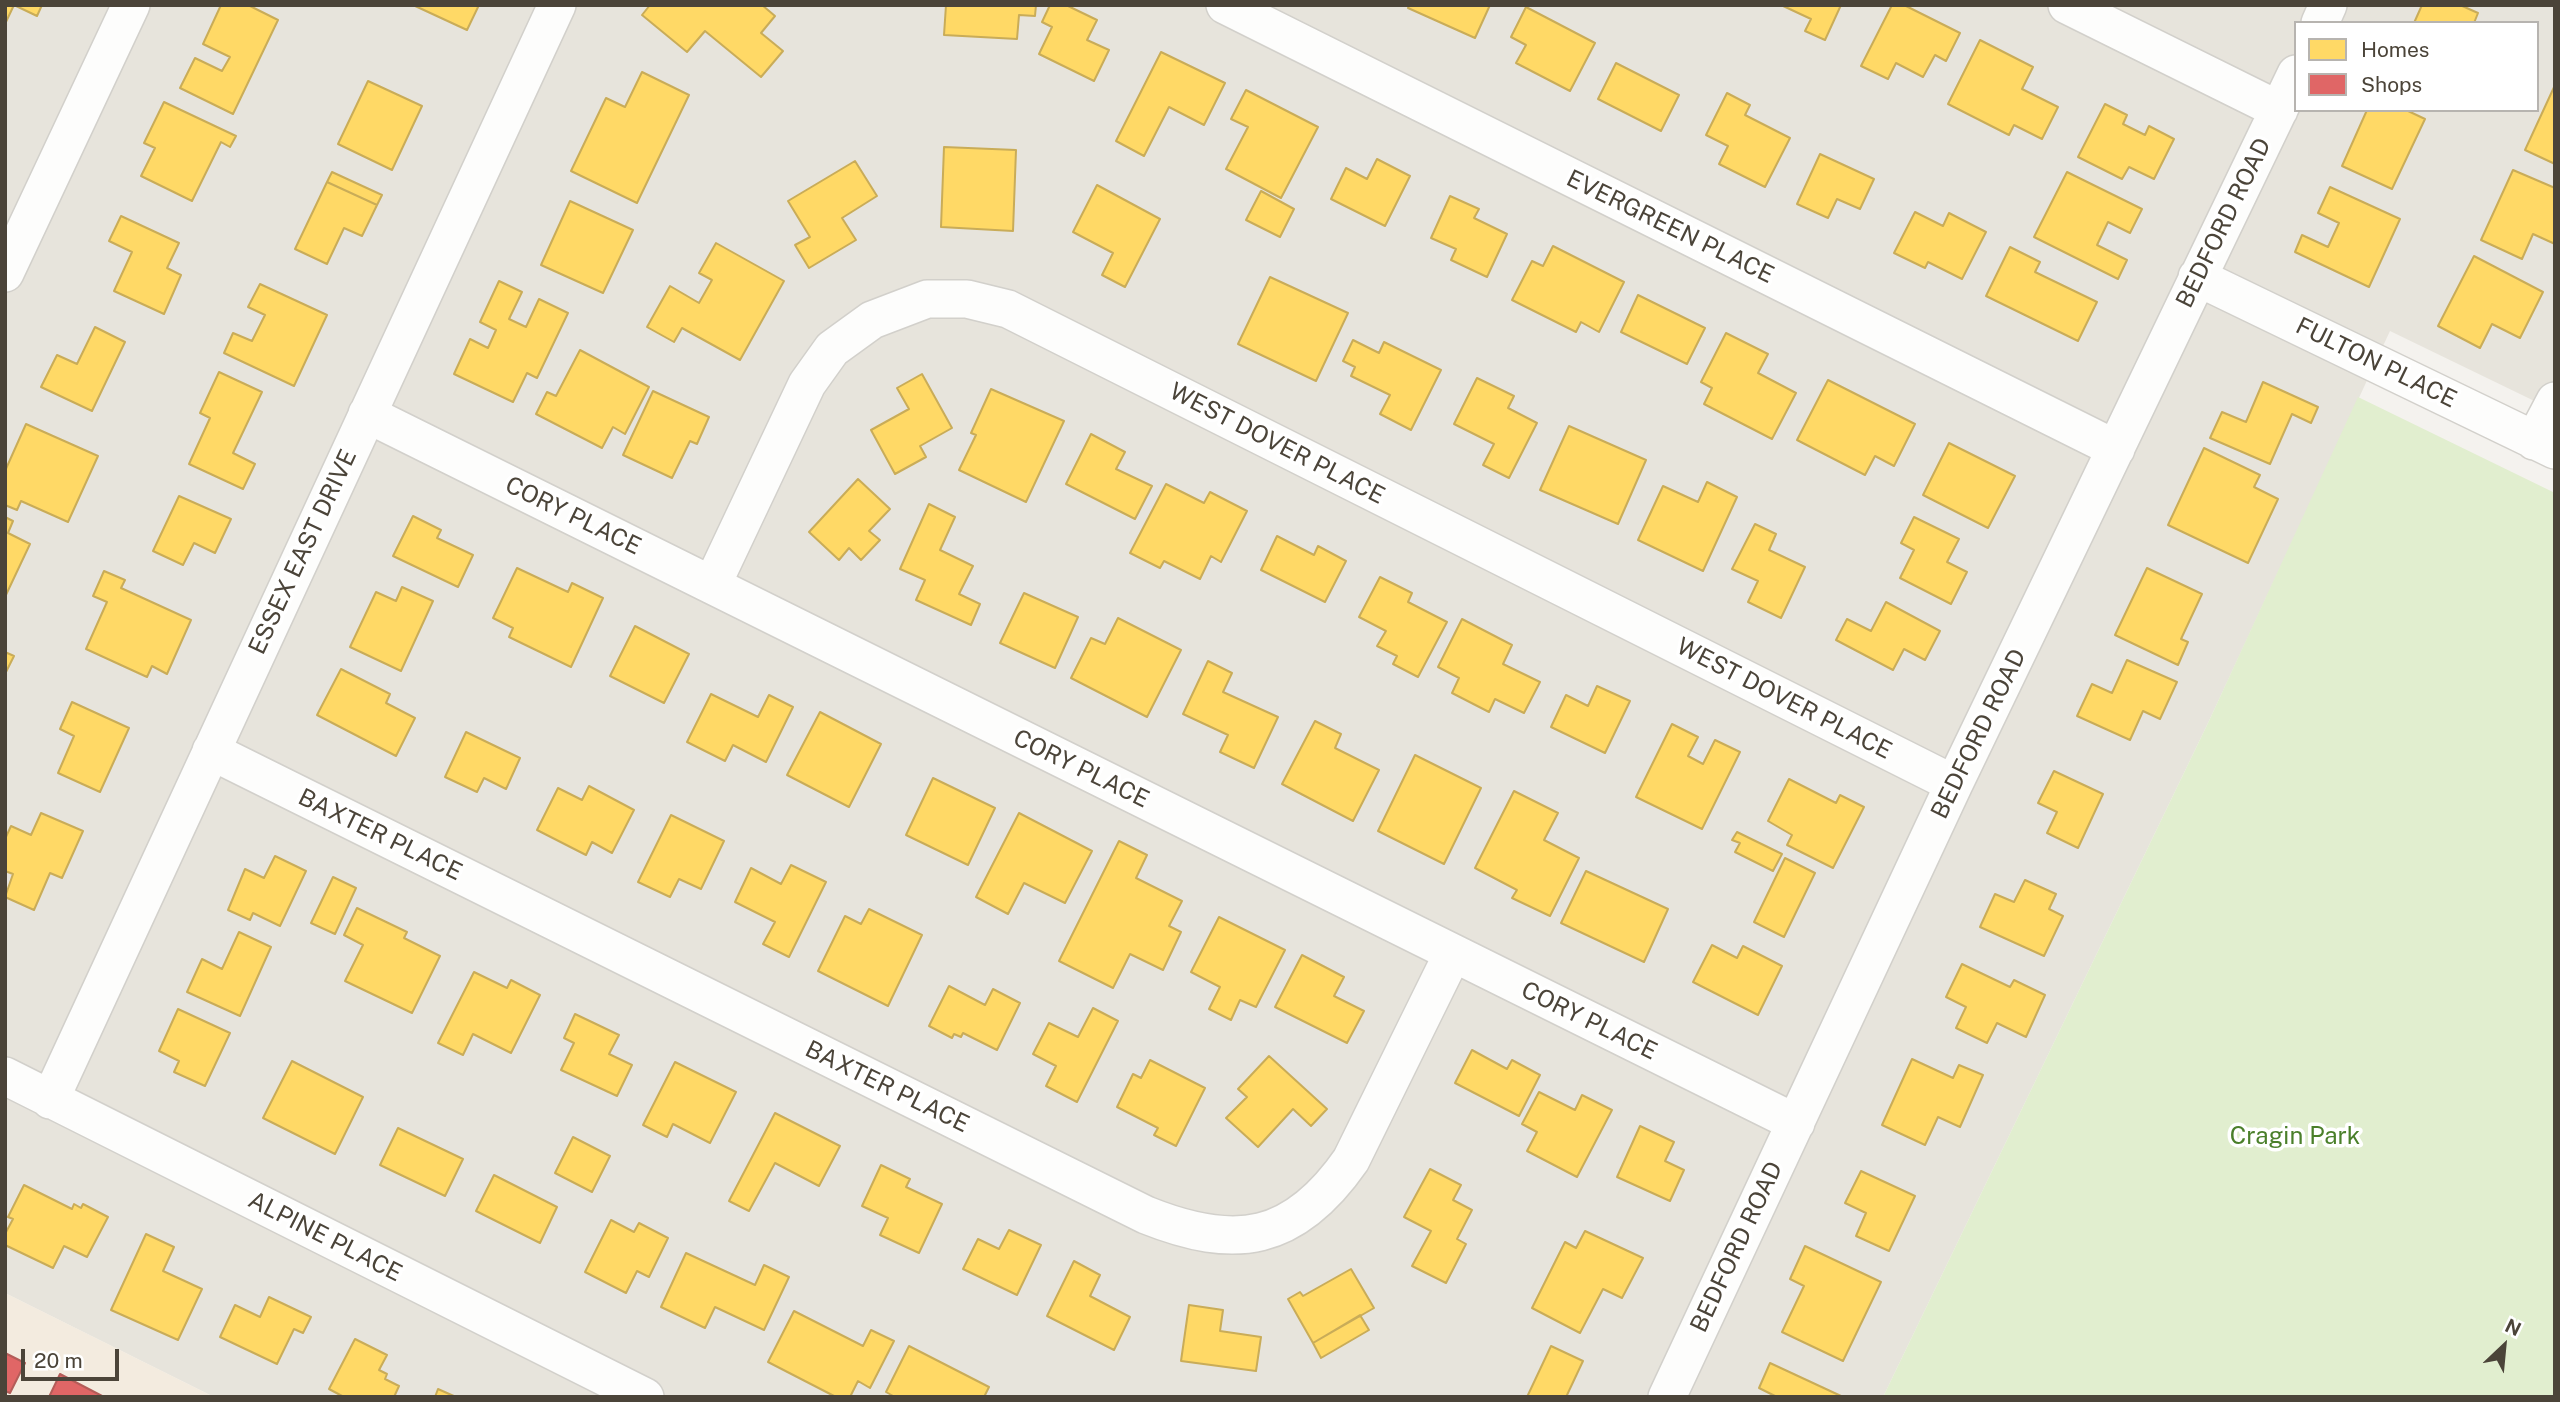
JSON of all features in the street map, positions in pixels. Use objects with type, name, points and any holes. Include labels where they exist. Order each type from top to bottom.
[{"type":"street","points":[[10,249],[131,5]]},
{"type":"street","name":"ESSEX EAST DRIVE","points":[[50,1100],[557,5]]},
{"type":"street","name":"EVERGREEN PLACE","points":[[1225,5],[2116,449]]},
{"type":"street","points":[[2067,5],[2279,110]]},
{"type":"street","points":[[2321,21],[2328,5]]},
{"type":"street","name":"BEDFORD ROAD","points":[[1667,1397],[1954,784],[2294,78]]},
{"type":"street","name":"FULTON PLACE","points":[[2197,277],[2544,446]]},
{"type":"street","name":"WEST DOVER PLACE","points":[[712,585],[807,384],[832,349],[872,320],[896,309],[927,299],[967,299],[1020,315],[1954,784]]},
{"type":"street","points":[[2544,446],[2555,401]]},
{"type":"street","name":"CORY PLACE","points":[[367,414],[1796,1122]]},
{"type":"street","name":"BAXTER PLACE","points":[[211,751],[1146,1216],[1186,1231],[1223,1236],[1258,1232],[1287,1223],[1309,1210],[1351,1160],[1453,953]]},
{"type":"street","name":"ALPINE PLACE","points":[[5,1076],[645,1397]]},
{"type":"shaded area","points":[[5,5],[2555,5],[2555,411],[2390,331],[2208,723],[1883,1397],[214,1397],[5,1293]]},
{"type":"shaded area","points":[[5,1293],[214,1397],[5,1397]]},
{"type":"green space","name":"Cragin Park","points":[[2358,397],[2555,493],[2555,1397],[1883,1397],[2208,723]]},
{"type":"building: Homes","points":[[5,5],[14,5],[5,24]]},
{"type":"building: Homes","points":[[14,5],[42,5],[37,16]]},
{"type":"building: Homes","points":[[221,5],[248,5],[278,20],[233,114],[180,88],[195,58],[222,71],[230,57],[203,44]]},
{"type":"building: Homes","points":[[413,5],[479,5],[467,30]]},
{"type":"building: Homes","points":[[650,5],[762,5],[775,16],[761,33],[783,51],[761,77],[705,31],[687,52],[642,15]]},
{"type":"building: Homes","points":[[946,5],[1036,5],[1035,16],[1019,15],[1017,39],[944,35]]},
{"type":"building: Homes","points":[[1050,5],[1066,5],[1097,20],[1087,40],[1109,50],[1094,81],[1039,54],[1052,27],[1042,22]]},
{"type":"building: Homes","points":[[1409,5],[1490,5],[1475,38],[1408,8]]},
{"type":"building: Homes","points":[[1781,5],[1841,5],[1825,40],[1805,31],[1811,19]]},
{"type":"building: Homes","points":[[1892,5],[1904,5],[1960,33],[1946,61],[1935,55],[1923,77],[1896,63],[1888,79],[1861,66]]},
{"type":"building: Homes","points":[[2422,5],[2460,5],[2478,13],[2475,21],[2415,21]]},
{"type":"building: Homes","points":[[1526,7],[1595,43],[1570,91],[1516,63],[1526,45],[1511,37]]},
{"type":"building: Homes","points":[[1980,40],[2033,67],[2022,89],[2058,107],[2042,139],[2014,125],[2009,135],[1948,104]]},
{"type":"building: Homes","points":[[1161,52],[1225,83],[1204,125],[1169,107],[1144,156],[1116,141]]},
{"type":"building: Homes","points":[[1616,63],[1679,95],[1661,131],[1598,99]]},
{"type":"building: Homes","points":[[642,72],[689,95],[637,203],[571,171],[606,98],[625,107]]},
{"type":"building: Homes","points":[[368,81],[422,106],[392,170],[338,144]]},
{"type":"building: Homes","points":[[2555,85],[2555,164],[2525,150]]},
{"type":"building: Homes","points":[[1246,90],[1318,127],[1281,198],[1226,169],[1248,127],[1231,119]]},
{"type":"building: Homes","points":[[1727,93],[1750,105],[1745,115],[1790,138],[1765,187],[1719,164],[1728,146],[1706,135]]},
{"type":"building: Homes","points":[[164,102],[236,136],[230,147],[221,142],[192,201],[141,176],[155,148],[144,143]]},
{"type":"building: Homes","points":[[2105,104],[2127,115],[2123,124],[2145,135],[2149,126],[2174,139],[2154,179],[2129,167],[2122,179],[2078,157]]},
{"type":"building: Homes","points":[[2366,112],[2410,112],[2425,119],[2392,189],[2342,166]]},
{"type":"building: Homes","points":[[944,147],[1016,150],[1013,231],[941,227]]},
{"type":"building: Homes","points":[[1820,154],[1874,179],[1860,209],[1837,199],[1828,218],[1797,204]]},
{"type":"building: Homes","points":[[1377,159],[1410,176],[1385,226],[1331,199],[1346,168],[1367,179]]},
{"type":"building: Homes","points":[[855,161],[877,196],[842,218],[856,240],[809,268],[795,245],[810,237],[788,201]]},
{"type":"building: Homes","points":[[2513,170],[2555,188],[2555,244],[2533,234],[2522,259],[2481,240]]},
{"type":"building: Homes","points":[[332,172],[382,195],[377,205],[327,182]]},
{"type":"building: Homes","points":[[2067,172],[2142,209],[2130,233],[2108,222],[2097,245],[2127,260],[2118,279],[2034,237]]},
{"type":"building: Homes","points":[[327,182],[377,205],[362,236],[344,228],[327,264],[295,249]]},
{"type":"building: Homes","points":[[1097,185],[1160,219],[1125,287],[1102,275],[1113,253],[1073,232]]},
{"type":"building: Homes","points":[[2330,187],[2400,219],[2369,287],[2295,252],[2302,235],[2328,247],[2339,223],[2318,213]]},
{"type":"building: Homes","points":[[1261,191],[1294,209],[1280,237],[1246,220]]},
{"type":"building: Homes","points":[[1450,196],[1479,209],[1474,218],[1507,234],[1487,277],[1451,260],[1456,249],[1431,238]]},
{"type":"building: Homes","points":[[570,201],[633,230],[603,293],[541,265]]},
{"type":"building: Homes","points":[[1915,212],[1943,226],[1949,213],[1986,232],[1962,279],[1928,262],[1925,268],[1894,253]]},
{"type":"building: Homes","points":[[121,216],[179,243],[167,268],[181,275],[164,314],[114,291],[132,252],[109,241]]},
{"type":"building: Homes","points":[[716,243],[784,281],[740,360],[682,328],[674,342],[647,327],[670,286],[699,303],[712,280],[699,273]]},
{"type":"building: Homes","points":[[1553,246],[1624,282],[1599,332],[1581,322],[1576,332],[1512,300],[1532,261],[1543,266]]},
{"type":"building: Homes","points":[[2010,247],[2040,262],[2035,272],[2097,302],[2078,341],[1986,296]]},
{"type":"building: Homes","points":[[2474,256],[2543,292],[2520,338],[2492,324],[2480,348],[2438,326]]},
{"type":"building: Homes","points":[[1270,277],[1348,313],[1316,381],[1238,344]]},
{"type":"building: Homes","points":[[499,281],[522,292],[509,319],[526,327],[539,299],[568,313],[537,378],[527,373],[513,402],[454,374],[470,339],[488,348],[496,330],[480,322]]},
{"type":"building: Homes","points":[[260,284],[327,315],[294,386],[224,353],[233,333],[252,341],[265,315],[248,307]]},
{"type":"building: Homes","points":[[1638,295],[1705,328],[1687,364],[1621,332]]},
{"type":"building: Homes","points":[[95,327],[125,342],[92,411],[41,387],[57,355],[77,364]]},
{"type":"building: Homes","points":[[1726,333],[1768,354],[1758,373],[1796,393],[1772,439],[1704,404],[1712,388],[1701,382]]},
{"type":"building: Homes","points":[[1353,340],[1379,353],[1384,342],[1441,370],[1411,430],[1380,414],[1390,395],[1351,376],[1355,367],[1343,361]]},
{"type":"building: Homes","points":[[580,350],[649,387],[625,434],[613,427],[602,448],[536,414],[547,392],[556,396]]},
{"type":"building: Homes","points":[[219,372],[262,392],[233,453],[255,464],[243,489],[189,464],[210,418],[200,413]]},
{"type":"building: Homes","points":[[922,374],[952,428],[920,446],[926,457],[895,474],[871,430],[909,409],[897,388]]},
{"type":"building: Homes","points":[[1477,378],[1514,396],[1508,408],[1537,423],[1509,478],[1483,465],[1494,444],[1454,424]]},
{"type":"building: Homes","points":[[1828,380],[1915,424],[1894,466],[1875,456],[1865,475],[1797,440]]},
{"type":"building: Homes","points":[[2263,382],[2318,407],[2311,423],[2292,414],[2270,464],[2210,438],[2222,412],[2246,422]]},
{"type":"building: Homes","points":[[991,389],[1064,421],[1026,502],[959,470],[976,435],[971,433]]},
{"type":"building: Homes","points":[[653,391],[709,417],[697,444],[690,441],[672,478],[623,455]]},
{"type":"building: Homes","points":[[26,424],[98,456],[68,522],[21,501],[17,510],[5,505],[5,471]]},
{"type":"building: Homes","points":[[1569,426],[1646,460],[1618,524],[1540,490]]},
{"type":"building: Homes","points":[[1091,434],[1125,452],[1116,469],[1152,486],[1135,519],[1066,484]]},
{"type":"building: Homes","points":[[1949,443],[2015,476],[1988,528],[1923,495]]},
{"type":"building: Homes","points":[[2204,448],[2260,475],[2254,487],[2278,499],[2248,563],[2168,525]]},
{"type":"building: Homes","points":[[858,479],[890,509],[869,531],[880,540],[861,560],[849,548],[839,560],[809,532]]},
{"type":"building: Homes","points":[[1707,482],[1737,497],[1703,571],[1638,540],[1663,486],[1698,502]]},
{"type":"building: Homes","points":[[1166,484],[1204,503],[1210,492],[1247,511],[1221,562],[1211,556],[1200,579],[1164,561],[1160,568],[1130,553]]},
{"type":"building: Homes","points":[[179,496],[231,519],[215,553],[194,543],[183,565],[153,551]]},
{"type":"building: Homes","points":[[929,504],[955,517],[940,550],[973,566],[959,594],[980,604],[971,625],[916,600],[925,580],[900,569]]},
{"type":"building: Homes","points":[[413,516],[441,530],[437,538],[473,555],[458,587],[393,556]]},
{"type":"building: Homes","points":[[5,517],[13,521],[8,533],[30,544],[5,597]]},
{"type":"building: Homes","points":[[1914,517],[1959,539],[1947,562],[1967,572],[1951,604],[1900,578],[1914,550],[1901,543]]},
{"type":"building: Homes","points":[[1755,524],[1776,534],[1769,550],[1805,567],[1781,618],[1748,602],[1758,581],[1732,569]]},
{"type":"building: Homes","points":[[1277,536],[1314,555],[1318,546],[1346,561],[1325,602],[1261,570]]},
{"type":"building: Homes","points":[[517,568],[568,592],[572,583],[603,598],[571,667],[509,637],[513,628],[493,618]]},
{"type":"building: Homes","points":[[2147,568],[2202,594],[2181,639],[2188,642],[2178,665],[2115,635]]},
{"type":"building: Homes","points":[[104,571],[125,580],[121,588],[191,620],[167,674],[152,666],[147,677],[86,649],[107,602],[93,596]]},
{"type":"building: Homes","points":[[1380,577],[1412,593],[1408,602],[1447,622],[1418,677],[1393,664],[1397,656],[1377,646],[1386,631],[1359,617]]},
{"type":"building: Homes","points":[[402,587],[433,601],[401,671],[350,647],[376,592],[396,601]]},
{"type":"building: Homes","points":[[1024,593],[1078,617],[1055,668],[1000,643]]},
{"type":"building: Homes","points":[[1886,602],[1940,631],[1925,660],[1904,649],[1893,670],[1836,640],[1847,619],[1871,631]]},
{"type":"building: Homes","points":[[1118,618],[1181,650],[1147,717],[1071,678],[1091,638],[1105,644]]},
{"type":"building: Homes","points":[[1462,619],[1512,645],[1503,664],[1540,682],[1524,713],[1495,699],[1489,712],[1452,693],[1459,678],[1438,667]]},
{"type":"building: Homes","points":[[635,626],[689,654],[664,703],[610,676]]},
{"type":"building: Homes","points":[[5,652],[14,656],[5,674]]},
{"type":"building: Homes","points":[[2127,660],[2177,682],[2160,719],[2143,711],[2130,740],[2077,716],[2092,684],[2112,693]]},
{"type":"building: Homes","points":[[1208,661],[1232,673],[1223,692],[1278,717],[1254,768],[1220,752],[1228,735],[1183,714]]},
{"type":"building: Homes","points":[[341,669],[390,694],[386,703],[415,718],[396,756],[317,715]]},
{"type":"building: Homes","points":[[1597,686],[1630,701],[1605,753],[1551,727],[1566,695],[1588,706]]},
{"type":"building: Homes","points":[[711,694],[758,717],[769,695],[793,707],[766,762],[733,745],[725,761],[687,742]]},
{"type":"building: Homes","points":[[72,702],[129,728],[100,792],[58,773],[74,736],[60,729]]},
{"type":"building: Homes","points":[[820,712],[881,744],[849,807],[787,775]]},
{"type":"building: Homes","points":[[1315,721],[1341,734],[1335,748],[1379,770],[1353,821],[1282,784]]},
{"type":"building: Homes","points":[[1672,724],[1698,737],[1688,756],[1703,764],[1715,740],[1740,752],[1702,829],[1636,797]]},
{"type":"building: Homes","points":[[466,732],[520,758],[506,789],[484,778],[477,792],[445,777]]},
{"type":"building: Homes","points":[[1415,755],[1481,788],[1444,864],[1378,831]]},
{"type":"building: Homes","points":[[2054,771],[2103,794],[2078,848],[2047,833],[2057,812],[2038,803]]},
{"type":"building: Homes","points":[[933,778],[995,808],[968,865],[906,835]]},
{"type":"building: Homes","points":[[1789,779],[1836,803],[1840,795],[1864,807],[1833,868],[1787,845],[1792,835],[1768,821]]},
{"type":"building: Homes","points":[[589,786],[634,810],[612,853],[592,842],[586,855],[537,830],[558,788],[582,800]]},
{"type":"building: Homes","points":[[1514,791],[1558,813],[1544,840],[1579,858],[1550,916],[1512,898],[1517,890],[1475,868]]},
{"type":"building: Homes","points":[[41,813],[83,831],[62,878],[50,873],[34,910],[5,897],[13,874],[5,871],[5,839],[11,826],[31,835]]},
{"type":"building: Homes","points":[[1019,813],[1092,851],[1065,903],[1024,883],[1008,914],[976,897]]},
{"type":"building: Homes","points":[[671,815],[724,841],[701,889],[679,879],[670,897],[638,882]]},
{"type":"building: Homes","points":[[1737,832],[1782,854],[1773,871],[1735,852],[1740,843],[1732,840]]},
{"type":"building: Homes","points":[[1119,841],[1147,855],[1136,878],[1182,901],[1169,926],[1181,932],[1163,970],[1130,954],[1113,988],[1059,961]]},
{"type":"building: Homes","points":[[275,856],[306,871],[280,926],[253,913],[250,920],[228,910],[245,869],[264,878]]},
{"type":"building: Homes","points":[[1785,858],[1815,873],[1784,937],[1754,922]]},
{"type":"building: Homes","points":[[791,865],[826,882],[789,957],[763,944],[775,922],[735,902],[751,868],[781,884]]},
{"type":"building: Homes","points":[[1586,871],[1668,909],[1644,962],[1561,923]]},
{"type":"building: Homes","points":[[333,877],[356,888],[335,934],[311,923]]},
{"type":"building: Homes","points":[[2025,880],[2056,894],[2049,909],[2063,916],[2044,956],[1980,927],[1995,894],[2014,902]]},
{"type":"building: Homes","points":[[357,908],[407,932],[404,938],[440,956],[412,1013],[345,981],[363,945],[344,935]]},
{"type":"building: Homes","points":[[869,909],[922,935],[888,1006],[818,971],[845,916],[861,924]]},
{"type":"building: Homes","points":[[1219,917],[1285,950],[1256,1007],[1240,1000],[1231,1020],[1209,1009],[1220,987],[1191,972]]},
{"type":"building: Homes","points":[[239,932],[271,947],[240,1016],[187,992],[202,959],[222,969]]},
{"type":"building: Homes","points":[[1712,945],[1737,958],[1743,946],[1782,966],[1758,1015],[1693,982]]},
{"type":"building: Homes","points":[[1302,955],[1344,977],[1334,996],[1364,1011],[1347,1043],[1275,1007]]},
{"type":"building: Homes","points":[[1962,964],[2010,987],[2014,980],[2045,995],[2026,1037],[1997,1023],[1987,1043],[1956,1028],[1966,1007],[1946,997]]},
{"type":"building: Homes","points":[[474,972],[507,988],[511,980],[540,995],[511,1053],[473,1034],[463,1055],[438,1043]]},
{"type":"building: Homes","points":[[949,986],[985,1005],[993,989],[1020,1003],[997,1050],[963,1033],[961,1037],[954,1034],[952,1038],[929,1026]]},
{"type":"building: Homes","points":[[1093,1008],[1118,1021],[1077,1102],[1046,1086],[1056,1066],[1033,1054],[1049,1023],[1078,1037]]},
{"type":"building: Homes","points":[[178,1009],[230,1033],[205,1086],[174,1072],[179,1061],[159,1051]]},
{"type":"building: Homes","points":[[575,1014],[619,1035],[609,1054],[632,1065],[617,1096],[561,1070],[574,1043],[564,1038]]},
{"type":"building: Homes","points":[[1472,1050],[1507,1069],[1512,1060],[1540,1075],[1519,1116],[1455,1083]]},
{"type":"building: Homes","points":[[1269,1056],[1327,1109],[1311,1126],[1293,1109],[1258,1147],[1226,1118],[1247,1097],[1238,1089]]},
{"type":"building: Homes","points":[[1912,1059],[1953,1078],[1959,1065],[1983,1075],[1960,1127],[1938,1117],[1925,1145],[1882,1125]]},
{"type":"building: Homes","points":[[1150,1060],[1205,1088],[1176,1146],[1154,1135],[1158,1128],[1117,1107],[1133,1074],[1141,1078]]},
{"type":"building: Homes","points":[[292,1061],[363,1097],[335,1154],[263,1118]]},
{"type":"building: Homes","points":[[675,1062],[736,1092],[710,1143],[673,1124],[667,1137],[643,1125]]},
{"type":"building: Homes","points":[[1539,1092],[1575,1110],[1582,1095],[1612,1110],[1577,1177],[1527,1151],[1537,1132],[1522,1124]]},
{"type":"building: Homes","points":[[775,1113],[840,1146],[819,1186],[775,1163],[749,1211],[729,1201]]},
{"type":"building: Homes","points":[[1640,1126],[1674,1142],[1665,1161],[1684,1170],[1670,1201],[1617,1177]]},
{"type":"building: Homes","points":[[398,1128],[463,1159],[445,1196],[380,1165]]},
{"type":"building: Homes","points":[[573,1137],[610,1156],[592,1192],[555,1173]]},
{"type":"building: Homes","points":[[881,1165],[910,1179],[906,1187],[942,1204],[919,1253],[880,1235],[888,1218],[862,1206]]},
{"type":"building: Homes","points":[[1430,1169],[1461,1185],[1453,1200],[1472,1210],[1457,1239],[1466,1244],[1446,1283],[1412,1266],[1431,1231],[1404,1217]]},
{"type":"building: Homes","points":[[1861,1171],[1915,1196],[1889,1251],[1856,1236],[1866,1213],[1845,1203]]},
{"type":"building: Homes","points":[[494,1175],[557,1207],[540,1243],[476,1211]]},
{"type":"building: Homes","points":[[24,1185],[72,1209],[74,1204],[81,1208],[83,1204],[108,1217],[87,1257],[64,1246],[53,1268],[5,1245],[5,1234],[13,1219],[8,1217]]},
{"type":"building: Homes","points":[[611,1220],[634,1232],[639,1223],[668,1238],[649,1277],[637,1271],[626,1293],[585,1272]]},
{"type":"building: Homes","points":[[1009,1230],[1041,1245],[1017,1295],[963,1269],[978,1239],[999,1249]]},
{"type":"building: Homes","points":[[1585,1231],[1643,1258],[1622,1298],[1603,1289],[1580,1333],[1532,1308],[1565,1242],[1576,1248]]},
{"type":"building: Homes","points":[[146,1234],[174,1247],[163,1271],[202,1289],[178,1340],[111,1310]]},
{"type":"building: Homes","points":[[1805,1246],[1881,1282],[1843,1361],[1782,1332],[1804,1286],[1790,1279]]},
{"type":"building: Homes","points":[[686,1253],[755,1285],[764,1265],[789,1277],[764,1330],[715,1307],[705,1328],[661,1307]]},
{"type":"building: Homes","points":[[1074,1261],[1100,1275],[1090,1296],[1130,1317],[1114,1350],[1047,1316]]},
{"type":"building: Homes","points":[[1351,1269],[1374,1308],[1313,1343],[1288,1299],[1300,1292],[1303,1296]]},
{"type":"building: Homes","points":[[269,1297],[311,1317],[303,1333],[294,1329],[277,1364],[220,1337],[235,1305],[260,1317]]},
{"type":"building: Homes","points":[[1189,1305],[1223,1310],[1220,1331],[1261,1337],[1256,1371],[1181,1361]]},
{"type":"building: Homes","points":[[794,1311],[863,1346],[871,1330],[894,1341],[870,1388],[858,1381],[850,1397],[836,1397],[768,1362]]},
{"type":"building: Homes","points":[[1360,1315],[1369,1330],[1321,1358],[1313,1343]]},
{"type":"building: Homes","points":[[355,1339],[387,1355],[379,1370],[387,1374],[385,1379],[399,1386],[394,1397],[344,1397],[329,1389]]},
{"type":"building: Homes","points":[[909,1346],[989,1387],[984,1397],[895,1397],[886,1392]]},
{"type":"building: Homes","points":[[1551,1346],[1583,1361],[1567,1395],[1570,1397],[1527,1397]]},
{"type":"building: Homes","points":[[1770,1363],[1841,1396],[1777,1397],[1759,1388]]},
{"type":"building: Homes","points":[[438,1389],[456,1397],[435,1397]]},
{"type":"building: Shops","points":[[5,1353],[25,1363],[10,1393],[5,1391]]},
{"type":"building: Shops","points":[[60,1374],[104,1397],[49,1397]]}]
